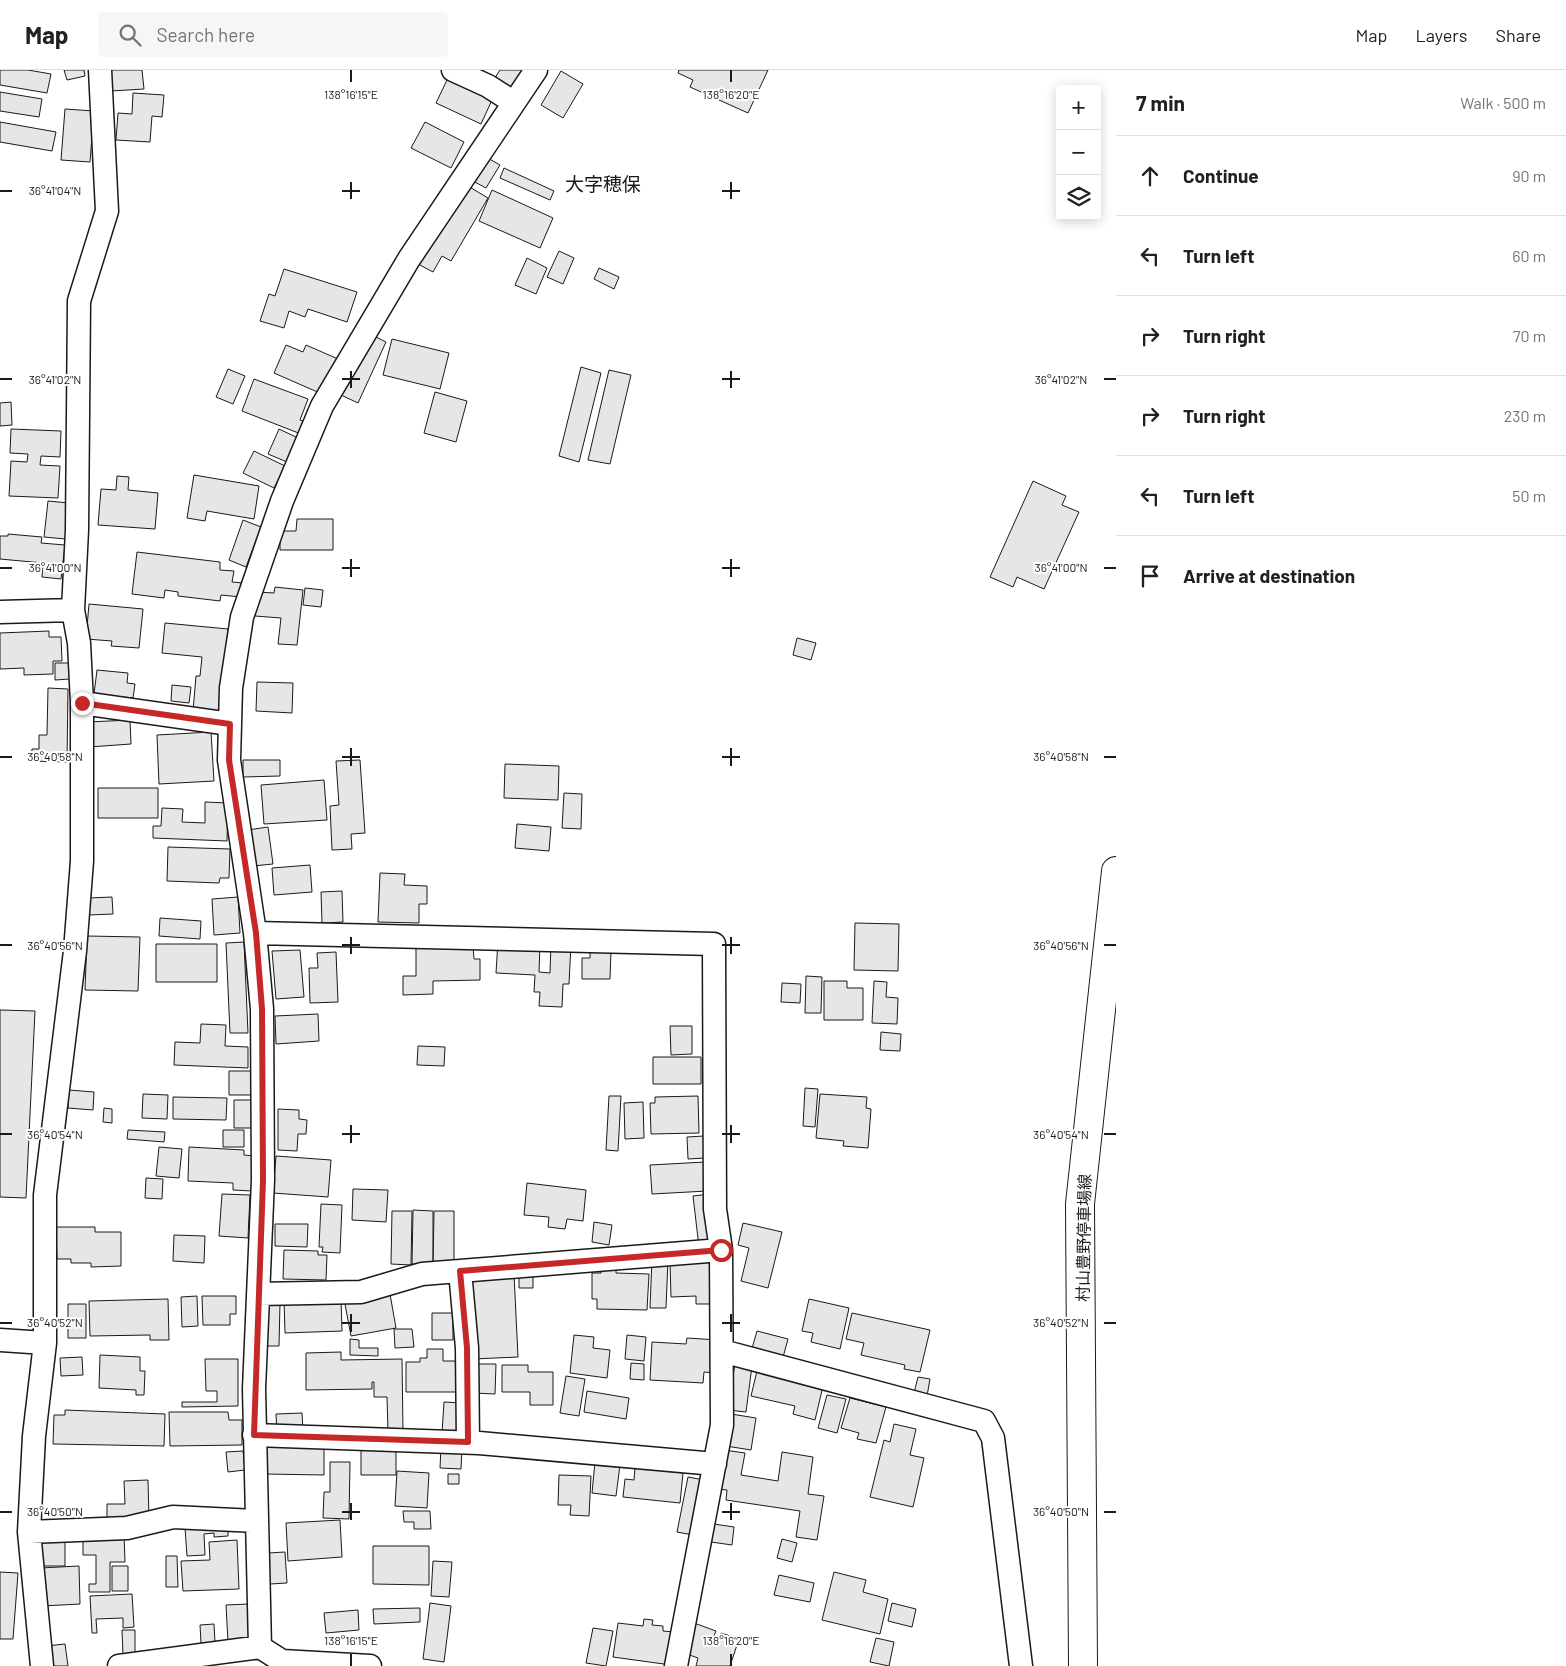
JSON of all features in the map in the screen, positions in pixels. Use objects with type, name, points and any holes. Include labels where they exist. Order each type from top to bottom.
[{"type":"main road","name":"村山豊野停車場線","points":[[1083,1666],[1080,1204],[1116,871]]},
{"type":"street","points":[[42,1666],[29,1532],[34,1436],[45,1343],[45,1195],[75,951],[82,861],[82,703],[79,643],[73,610],[77,530],[79,301],[107,211],[100,70]]},
{"type":"street","points":[[453,70],[488,86],[513,102]]},
{"type":"street","points":[[260,1647],[254,1435],[263,1180],[262,1009],[256,933],[229,760],[231,688],[242,617],[282,501],[322,406],[410,259],[536,70]]},
{"type":"street","points":[[0,612],[73,610]]},
{"type":"street","points":[[82,703],[230,724]]},
{"type":"street","points":[[256,933],[714,944],[714,1209],[721,1250],[722,1426],[676,1666]]},
{"type":"street","points":[[258,1294],[360,1292],[422,1274],[721,1250]]},
{"type":"street","points":[[460,1271],[467,1348],[468,1442]]},
{"type":"street","points":[[0,1340],[45,1343]]},
{"type":"street","points":[[722,1351],[984,1421],[993,1438],[1021,1666]]},
{"type":"street","points":[[254,1435],[468,1442],[715,1464]]},
{"type":"street","points":[[29,1532],[127,1528],[173,1517],[256,1521]]},
{"type":"street","points":[[119,1666],[260,1647],[282,1661],[370,1666]]},
{"type":"building","points":[[0,70],[28,70],[51,74],[47,93],[0,85]]},
{"type":"building","points":[[64,70],[84,70],[85,76],[67,80]]},
{"type":"building","points":[[110,70],[142,70],[144,89],[111,91]]},
{"type":"building","points":[[500,70],[524,70],[510,92],[493,81]]},
{"type":"building","points":[[679,70],[768,70],[748,113],[690,87],[693,80],[678,73]]},
{"type":"building","points":[[561,71],[583,84],[563,118],[541,105]]},
{"type":"building","points":[[447,80],[492,100],[481,124],[436,103]]},
{"type":"building","points":[[0,92],[42,99],[39,117],[0,111]]},
{"type":"building","points":[[133,93],[164,95],[162,117],[152,116],[150,142],[116,140],[118,113],[132,114]]},
{"type":"building","points":[[65,109],[94,111],[90,162],[61,160]]},
{"type":"building","points":[[0,122],[56,132],[52,151],[0,142]]},
{"type":"building","points":[[425,122],[464,142],[451,168],[411,148]]},
{"type":"building","points":[[486,157],[500,165],[486,188],[473,181]]},
{"type":"building","points":[[504,168],[554,191],[550,200],[500,178]]},
{"type":"building","points":[[463,183],[488,198],[451,261],[442,256],[433,272],[416,263]]},
{"type":"building","points":[[492,190],[553,218],[540,248],[479,221]]},
{"type":"building","points":[[559,251],[574,258],[563,284],[547,277]]},
{"type":"building","points":[[527,258],[547,268],[536,294],[515,285]]},
{"type":"building","points":[[599,268],[619,277],[614,289],[594,279]]},
{"type":"building","points":[[284,269],[357,292],[347,322],[308,309],[305,317],[289,311],[284,328],[260,321],[269,294],[275,296]]},
{"type":"building","points":[[370,334],[386,342],[358,403],[341,395]]},
{"type":"building","points":[[392,339],[449,353],[440,389],[383,375]]},
{"type":"building","points":[[286,345],[303,352],[306,345],[338,359],[322,394],[274,373]]},
{"type":"building","points":[[581,367],[601,373],[579,462],[559,456]]},
{"type":"building","points":[[228,369],[245,376],[233,404],[216,397]]},
{"type":"building","points":[[609,370],[631,375],[610,464],[588,460]]},
{"type":"building","points":[[254,379],[308,399],[300,420],[306,422],[301,434],[242,411]]},
{"type":"building","points":[[435,392],[467,401],[456,442],[424,433]]},
{"type":"building","points":[[11,402],[12,425],[0,426],[0,403]]},
{"type":"building","points":[[11,429],[61,431],[60,457],[41,456],[40,465],[60,466],[58,498],[9,496],[11,461],[27,462],[28,454],[10,453]]},
{"type":"building","points":[[279,429],[298,438],[287,462],[268,454]]},
{"type":"building","points":[[254,451],[285,466],[274,488],[243,473]]},
{"type":"building","points":[[194,475],[259,486],[254,519],[207,511],[205,521],[187,518]]},
{"type":"building","points":[[117,476],[129,477],[128,490],[158,493],[155,529],[98,525],[101,489],[116,490]]},
{"type":"building","points":[[1033,481],[1066,496],[1062,505],[1079,512],[1044,589],[1017,577],[1013,587],[990,577]]},
{"type":"building","points":[[48,501],[69,503],[66,539],[44,537]]},
{"type":"building","points":[[297,519],[333,519],[333,550],[280,550],[280,531],[296,531]]},
{"type":"building","points":[[243,520],[261,527],[246,567],[229,560]]},
{"type":"building","points":[[8,534],[42,537],[41,543],[65,545],[61,579],[42,577],[43,563],[0,559],[0,536],[8,536]]},
{"type":"building","points":[[137,552],[220,562],[220,570],[234,571],[232,582],[243,583],[241,597],[221,595],[220,601],[178,596],[178,592],[165,590],[164,598],[132,594]]},
{"type":"building","points":[[275,587],[303,590],[297,645],[278,644],[281,618],[255,616],[258,592],[274,593]]},
{"type":"building","points":[[305,588],[323,590],[321,607],[303,605]]},
{"type":"building","points":[[89,604],[143,609],[139,648],[111,646],[112,641],[86,639]]},
{"type":"building","points":[[165,623],[228,629],[220,714],[193,711],[196,676],[200,676],[202,657],[162,653]]},
{"type":"building","points":[[49,631],[49,637],[61,637],[62,661],[53,661],[53,674],[24,675],[24,668],[0,669],[0,633]]},
{"type":"building","points":[[797,638],[816,643],[811,660],[793,655]]},
{"type":"building","points":[[55,663],[69,663],[70,679],[55,680]]},
{"type":"building","points":[[97,670],[128,673],[127,683],[135,684],[133,698],[94,694]]},
{"type":"building","points":[[257,682],[293,683],[292,713],[256,711]]},
{"type":"building","points":[[172,685],[191,687],[189,703],[171,701]]},
{"type":"building","points":[[48,688],[68,689],[67,762],[31,761],[32,749],[39,749],[39,735],[47,735]]},
{"type":"building","points":[[130,720],[131,744],[89,747],[88,722]]},
{"type":"building","points":[[211,732],[214,781],[159,784],[157,735]]},
{"type":"building","points":[[243,760],[280,760],[280,776],[243,777]]},
{"type":"building","points":[[360,760],[365,833],[351,834],[352,849],[332,850],[330,806],[339,805],[336,761]]},
{"type":"building","points":[[505,764],[559,766],[558,800],[504,798]]},
{"type":"building","points":[[324,780],[327,820],[264,824],[261,785]]},
{"type":"building","points":[[98,788],[158,788],[158,818],[98,818]]},
{"type":"building","points":[[564,793],[582,794],[581,829],[562,828]]},
{"type":"building","points":[[205,802],[228,803],[227,841],[153,838],[153,826],[161,826],[162,808],[183,809],[182,822],[205,823]]},
{"type":"building","points":[[517,824],[551,827],[549,851],[515,848]]},
{"type":"building","points":[[268,827],[273,864],[253,866],[248,830]]},
{"type":"building","points":[[168,847],[230,849],[229,878],[220,878],[219,883],[167,881]]},
{"type":"building","points":[[310,865],[312,892],[274,895],[272,868]]},
{"type":"building","points":[[380,873],[405,874],[404,885],[427,886],[427,904],[419,904],[419,923],[378,922]]},
{"type":"building","points":[[342,891],[343,922],[322,923],[321,892]]},
{"type":"building","points":[[112,897],[113,914],[89,915],[88,898]]},
{"type":"building","points":[[238,897],[240,933],[214,935],[212,899]]},
{"type":"building","points":[[160,918],[201,921],[200,939],[159,936]]},
{"type":"building","points":[[855,923],[899,924],[898,971],[854,970]]},
{"type":"building","points":[[87,936],[140,937],[138,991],[85,990]]},
{"type":"building","points":[[416,940],[473,946],[474,959],[480,959],[480,980],[433,981],[433,994],[403,995],[403,976],[416,976]]},
{"type":"building","points":[[498,941],[540,944],[539,972],[550,973],[551,943],[571,944],[569,984],[563,984],[562,1007],[539,1006],[540,992],[534,992],[535,975],[496,973]]},
{"type":"building","points":[[244,942],[248,1033],[230,1033],[226,943]]},
{"type":"building","points":[[156,944],[217,944],[217,982],[156,982]]},
{"type":"building","points":[[300,950],[304,997],[276,999],[272,951]]},
{"type":"building","points":[[590,950],[611,950],[610,979],[582,979],[582,958],[590,958]]},
{"type":"building","points":[[336,952],[338,1002],[310,1003],[309,968],[318,968],[317,953]]},
{"type":"building","points":[[806,976],[822,977],[821,1013],[805,1013]]},
{"type":"building","points":[[824,981],[847,981],[847,988],[863,988],[863,1020],[824,1020]]},
{"type":"building","points":[[874,981],[887,982],[886,997],[898,998],[897,1024],[872,1023]]},
{"type":"building","points":[[782,983],[801,984],[800,1003],[781,1002]]},
{"type":"building","points":[[0,1010],[35,1011],[26,1198],[0,1197]]},
{"type":"building","points":[[318,1014],[319,1041],[276,1044],[275,1016]]},
{"type":"building","points":[[201,1024],[226,1025],[225,1046],[248,1047],[248,1068],[174,1065],[175,1042],[200,1043]]},
{"type":"building","points":[[670,1026],[692,1026],[692,1054],[671,1055]]},
{"type":"building","points":[[881,1032],[901,1034],[900,1051],[880,1050]]},
{"type":"building","points":[[418,1046],[445,1047],[444,1066],[417,1065]]},
{"type":"building","points":[[653,1057],[701,1057],[701,1084],[653,1084]]},
{"type":"building","points":[[229,1071],[253,1071],[252,1095],[229,1095]]},
{"type":"building","points":[[805,1088],[818,1089],[815,1127],[803,1126]]},
{"type":"building","points":[[69,1090],[94,1092],[93,1110],[68,1108]]},
{"type":"building","points":[[143,1094],[168,1095],[167,1119],[142,1118]]},
{"type":"building","points":[[820,1094],[867,1097],[866,1108],[871,1109],[868,1148],[843,1146],[844,1141],[816,1138]]},
{"type":"building","points":[[609,1096],[621,1096],[618,1151],[606,1150]]},
{"type":"building","points":[[698,1096],[699,1133],[651,1134],[650,1103],[655,1103],[655,1097]]},
{"type":"building","points":[[173,1097],[227,1098],[226,1120],[173,1119]]},
{"type":"building","points":[[234,1100],[255,1100],[255,1128],[234,1128]]},
{"type":"building","points":[[643,1102],[644,1138],[625,1139],[624,1103]]},
{"type":"building","points":[[104,1108],[112,1109],[112,1123],[103,1122]]},
{"type":"building","points":[[278,1109],[299,1110],[299,1119],[307,1120],[306,1134],[298,1134],[297,1151],[278,1150]]},
{"type":"building","points":[[128,1130],[165,1132],[164,1142],[127,1139]]},
{"type":"building","points":[[223,1130],[244,1130],[244,1147],[223,1147]]},
{"type":"building","points":[[704,1136],[705,1158],[688,1159],[687,1137]]},
{"type":"building","points":[[159,1147],[182,1149],[179,1178],[156,1176]]},
{"type":"building","points":[[189,1147],[244,1150],[244,1155],[254,1156],[252,1191],[233,1190],[233,1183],[188,1181]]},
{"type":"building","points":[[276,1156],[331,1160],[328,1197],[273,1193]]},
{"type":"building","points":[[705,1162],[707,1191],[652,1194],[650,1165]]},
{"type":"building","points":[[146,1178],[163,1179],[162,1199],[145,1198]]},
{"type":"building","points":[[527,1183],[586,1190],[583,1221],[567,1219],[565,1229],[548,1227],[549,1217],[524,1215]]},
{"type":"building","points":[[353,1189],[388,1190],[386,1222],[352,1220]]},
{"type":"building","points":[[222,1194],[250,1195],[248,1238],[219,1236]]},
{"type":"building","points":[[710,1194],[716,1246],[699,1247],[693,1196]]},
{"type":"building","points":[[321,1204],[342,1205],[340,1253],[322,1252],[323,1247],[319,1247]]},
{"type":"building","points":[[413,1210],[433,1211],[433,1264],[412,1264]]},
{"type":"building","points":[[392,1211],[412,1211],[411,1265],[391,1264]]},
{"type":"building","points":[[434,1211],[454,1211],[454,1265],[433,1264]]},
{"type":"building","points":[[594,1222],[612,1225],[609,1245],[592,1242]]},
{"type":"building","points":[[743,1223],[782,1232],[768,1288],[741,1281],[749,1248],[738,1245]]},
{"type":"building","points":[[275,1224],[308,1224],[307,1247],[275,1246]]},
{"type":"building","points":[[56,1227],[95,1227],[95,1232],[121,1232],[121,1266],[91,1267],[91,1263],[71,1263],[71,1259],[57,1259]]},
{"type":"building","points":[[174,1235],[205,1236],[204,1263],[173,1261]]},
{"type":"building","points":[[284,1250],[318,1251],[318,1255],[327,1255],[326,1280],[283,1279]]},
{"type":"building","points":[[652,1259],[668,1260],[666,1308],[650,1308]]},
{"type":"building","points":[[717,1260],[718,1304],[696,1304],[696,1296],[671,1297],[670,1262]]},
{"type":"building","points":[[602,1265],[616,1265],[616,1273],[649,1274],[647,1310],[597,1309],[597,1299],[592,1299],[592,1273],[601,1273]]},
{"type":"building","points":[[519,1273],[533,1273],[533,1288],[519,1288]]},
{"type":"building","points":[[514,1274],[518,1357],[473,1359],[470,1276]]},
{"type":"building","points":[[390,1294],[396,1328],[351,1336],[344,1299]]},
{"type":"building","points":[[197,1296],[198,1326],[182,1327],[181,1297]]},
{"type":"building","points":[[202,1296],[236,1296],[236,1314],[230,1314],[230,1325],[203,1325]]},
{"type":"building","points":[[341,1298],[342,1331],[285,1333],[284,1300]]},
{"type":"building","points":[[168,1299],[169,1340],[150,1340],[150,1335],[90,1336],[89,1301]]},
{"type":"building","points":[[809,1299],[849,1308],[840,1349],[811,1342],[813,1333],[802,1331]]},
{"type":"building","points":[[267,1303],[280,1303],[279,1346],[267,1346]]},
{"type":"building","points":[[68,1304],[86,1304],[86,1338],[68,1338]]},
{"type":"building","points":[[432,1313],[453,1313],[453,1340],[432,1340]]},
{"type":"building","points":[[852,1313],[930,1330],[920,1372],[904,1369],[905,1365],[861,1355],[864,1343],[846,1339]]},
{"type":"building","points":[[394,1329],[412,1329],[414,1347],[395,1348]]},
{"type":"building","points":[[757,1331],[788,1339],[782,1361],[751,1352]]},
{"type":"building","points":[[574,1335],[594,1337],[593,1348],[610,1350],[607,1378],[570,1373]]},
{"type":"building","points":[[627,1335],[646,1337],[644,1361],[625,1359]]},
{"type":"building","points":[[687,1338],[718,1340],[716,1373],[704,1372],[703,1383],[650,1380],[652,1342],[686,1344]]},
{"type":"building","points":[[350,1339],[359,1340],[359,1348],[378,1348],[378,1356],[350,1355]]},
{"type":"building","points":[[427,1349],[443,1349],[443,1361],[456,1361],[456,1392],[406,1392],[406,1362],[420,1362],[420,1358],[427,1358]]},
{"type":"building","points":[[341,1352],[341,1360],[402,1359],[403,1431],[388,1431],[387,1397],[374,1397],[374,1382],[372,1382],[372,1389],[306,1390],[306,1353]]},
{"type":"building","points":[[100,1355],[140,1357],[140,1371],[145,1371],[144,1395],[136,1395],[136,1390],[99,1388]]},
{"type":"building","points":[[82,1357],[83,1375],[61,1376],[60,1358]]},
{"type":"building","points":[[205,1359],[238,1359],[238,1406],[182,1407],[182,1402],[217,1402],[217,1391],[206,1391]]},
{"type":"building","points":[[631,1363],[644,1364],[644,1380],[630,1379]]},
{"type":"building","points":[[735,1363],[752,1366],[746,1412],[728,1410]]},
{"type":"building","points":[[474,1364],[496,1364],[495,1394],[473,1393]]},
{"type":"building","points":[[502,1365],[528,1365],[528,1372],[553,1372],[553,1405],[530,1405],[530,1392],[502,1392]]},
{"type":"building","points":[[757,1371],[823,1386],[815,1420],[793,1414],[795,1406],[751,1396]]},
{"type":"building","points":[[566,1376],[585,1379],[579,1416],[560,1413]]},
{"type":"building","points":[[918,1377],[930,1379],[927,1396],[914,1393]]},
{"type":"building","points":[[587,1391],[629,1398],[626,1419],[584,1412]]},
{"type":"building","points":[[827,1395],[846,1399],[837,1433],[818,1428]]},
{"type":"building","points":[[850,1398],[886,1407],[876,1443],[857,1439],[859,1433],[841,1428]]},
{"type":"building","points":[[444,1402],[463,1403],[461,1434],[442,1433]]},
{"type":"building","points":[[65,1410],[165,1414],[164,1446],[53,1444],[54,1415],[65,1415]]},
{"type":"building","points":[[169,1412],[228,1412],[229,1420],[242,1420],[242,1445],[170,1446]]},
{"type":"building","points":[[302,1413],[303,1431],[277,1433],[276,1414]]},
{"type":"building","points":[[731,1414],[756,1418],[751,1450],[726,1446]]},
{"type":"building","points":[[894,1424],[916,1429],[910,1455],[924,1458],[913,1507],[870,1497],[884,1440],[890,1442]]},
{"type":"building","points":[[265,1443],[324,1443],[324,1475],[265,1474]]},
{"type":"building","points":[[361,1445],[396,1445],[396,1475],[361,1475]]},
{"type":"building","points":[[441,1447],[462,1449],[461,1469],[440,1468]]},
{"type":"building","points":[[724,1450],[745,1453],[741,1475],[778,1481],[782,1452],[813,1457],[808,1494],[824,1496],[817,1540],[796,1537],[800,1511],[726,1500],[727,1490],[718,1489]]},
{"type":"building","points":[[243,1451],[245,1470],[228,1472],[226,1452]]},
{"type":"building","points":[[330,1462],[350,1462],[349,1519],[323,1518],[324,1492],[330,1492]]},
{"type":"building","points":[[595,1462],[620,1465],[616,1496],[592,1493]]},
{"type":"building","points":[[635,1468],[683,1473],[680,1503],[623,1497],[625,1479],[634,1480]]},
{"type":"building","points":[[397,1471],[429,1473],[427,1508],[395,1506]]},
{"type":"building","points":[[448,1474],[459,1474],[459,1484],[448,1484]]},
{"type":"building","points":[[559,1475],[591,1476],[589,1516],[570,1515],[571,1505],[558,1505]]},
{"type":"building","points":[[688,1477],[704,1480],[693,1535],[677,1532]]},
{"type":"building","points":[[148,1480],[149,1519],[107,1520],[107,1504],[125,1504],[124,1481]]},
{"type":"building","points":[[403,1511],[430,1511],[431,1529],[414,1529],[414,1522],[404,1522]]},
{"type":"building","points":[[340,1520],[342,1557],[288,1561],[286,1523]]},
{"type":"building","points":[[714,1524],[734,1527],[732,1545],[711,1542]]},
{"type":"building","points":[[228,1526],[228,1536],[214,1537],[214,1533],[204,1534],[205,1555],[187,1556],[185,1528]]},
{"type":"building","points":[[124,1534],[125,1562],[110,1562],[110,1592],[89,1592],[89,1584],[96,1584],[96,1555],[83,1555],[83,1535]]},
{"type":"building","points":[[39,1538],[65,1541],[65,1566],[40,1566]]},
{"type":"building","points":[[782,1539],[797,1543],[792,1562],[777,1558]]},
{"type":"building","points":[[237,1540],[239,1589],[183,1591],[181,1561],[210,1560],[209,1542]]},
{"type":"building","points":[[373,1546],[429,1546],[429,1585],[373,1584]]},
{"type":"building","points":[[285,1552],[287,1583],[270,1584],[268,1553]]},
{"type":"building","points":[[166,1556],[177,1556],[178,1587],[166,1587]]},
{"type":"building","points":[[433,1561],[452,1562],[449,1597],[431,1596]]},
{"type":"building","points":[[79,1566],[80,1604],[42,1606],[40,1568]]},
{"type":"building","points":[[112,1566],[128,1566],[128,1591],[112,1591]]},
{"type":"building","points":[[0,1572],[18,1573],[13,1639],[0,1639]]},
{"type":"building","points":[[834,1572],[866,1580],[863,1592],[888,1599],[880,1634],[822,1620]]},
{"type":"building","points":[[779,1575],[814,1583],[810,1602],[774,1595]]},
{"type":"building","points":[[132,1594],[134,1627],[123,1628],[123,1618],[96,1619],[97,1633],[92,1633],[90,1596]]},
{"type":"building","points":[[430,1603],[451,1606],[444,1662],[423,1659]]},
{"type":"building","points":[[892,1603],[916,1609],[912,1627],[888,1621]]},
{"type":"building","points":[[249,1604],[251,1641],[228,1642],[226,1605]]},
{"type":"building","points":[[420,1608],[420,1622],[374,1624],[373,1609]]},
{"type":"building","points":[[358,1610],[359,1630],[326,1633],[324,1613]]},
{"type":"building","points":[[644,1619],[653,1620],[652,1625],[663,1626],[663,1631],[675,1632],[671,1665],[613,1657],[618,1623],[643,1626]]},
{"type":"building","points":[[694,1623],[716,1631],[713,1638],[719,1640],[721,1633],[739,1639],[730,1666],[696,1666],[698,1658],[684,1653]]},
{"type":"building","points":[[214,1624],[215,1643],[201,1643],[200,1625]]},
{"type":"building","points":[[593,1628],[613,1631],[606,1666],[586,1663]]},
{"type":"building","points":[[122,1630],[135,1630],[135,1654],[123,1655]]},
{"type":"building","points":[[876,1638],[894,1642],[889,1666],[870,1662]]},
{"type":"building","points":[[65,1644],[68,1666],[49,1666],[46,1646]]},
{"type":"district","name":"大字穂保","points":[[603,183]]},
{"type":"route","points":[[82,703],[230,724],[229,760],[256,933],[262,1009],[263,1180],[254,1389],[254,1435],[468,1442],[467,1348],[460,1271],[721,1250]]}]
